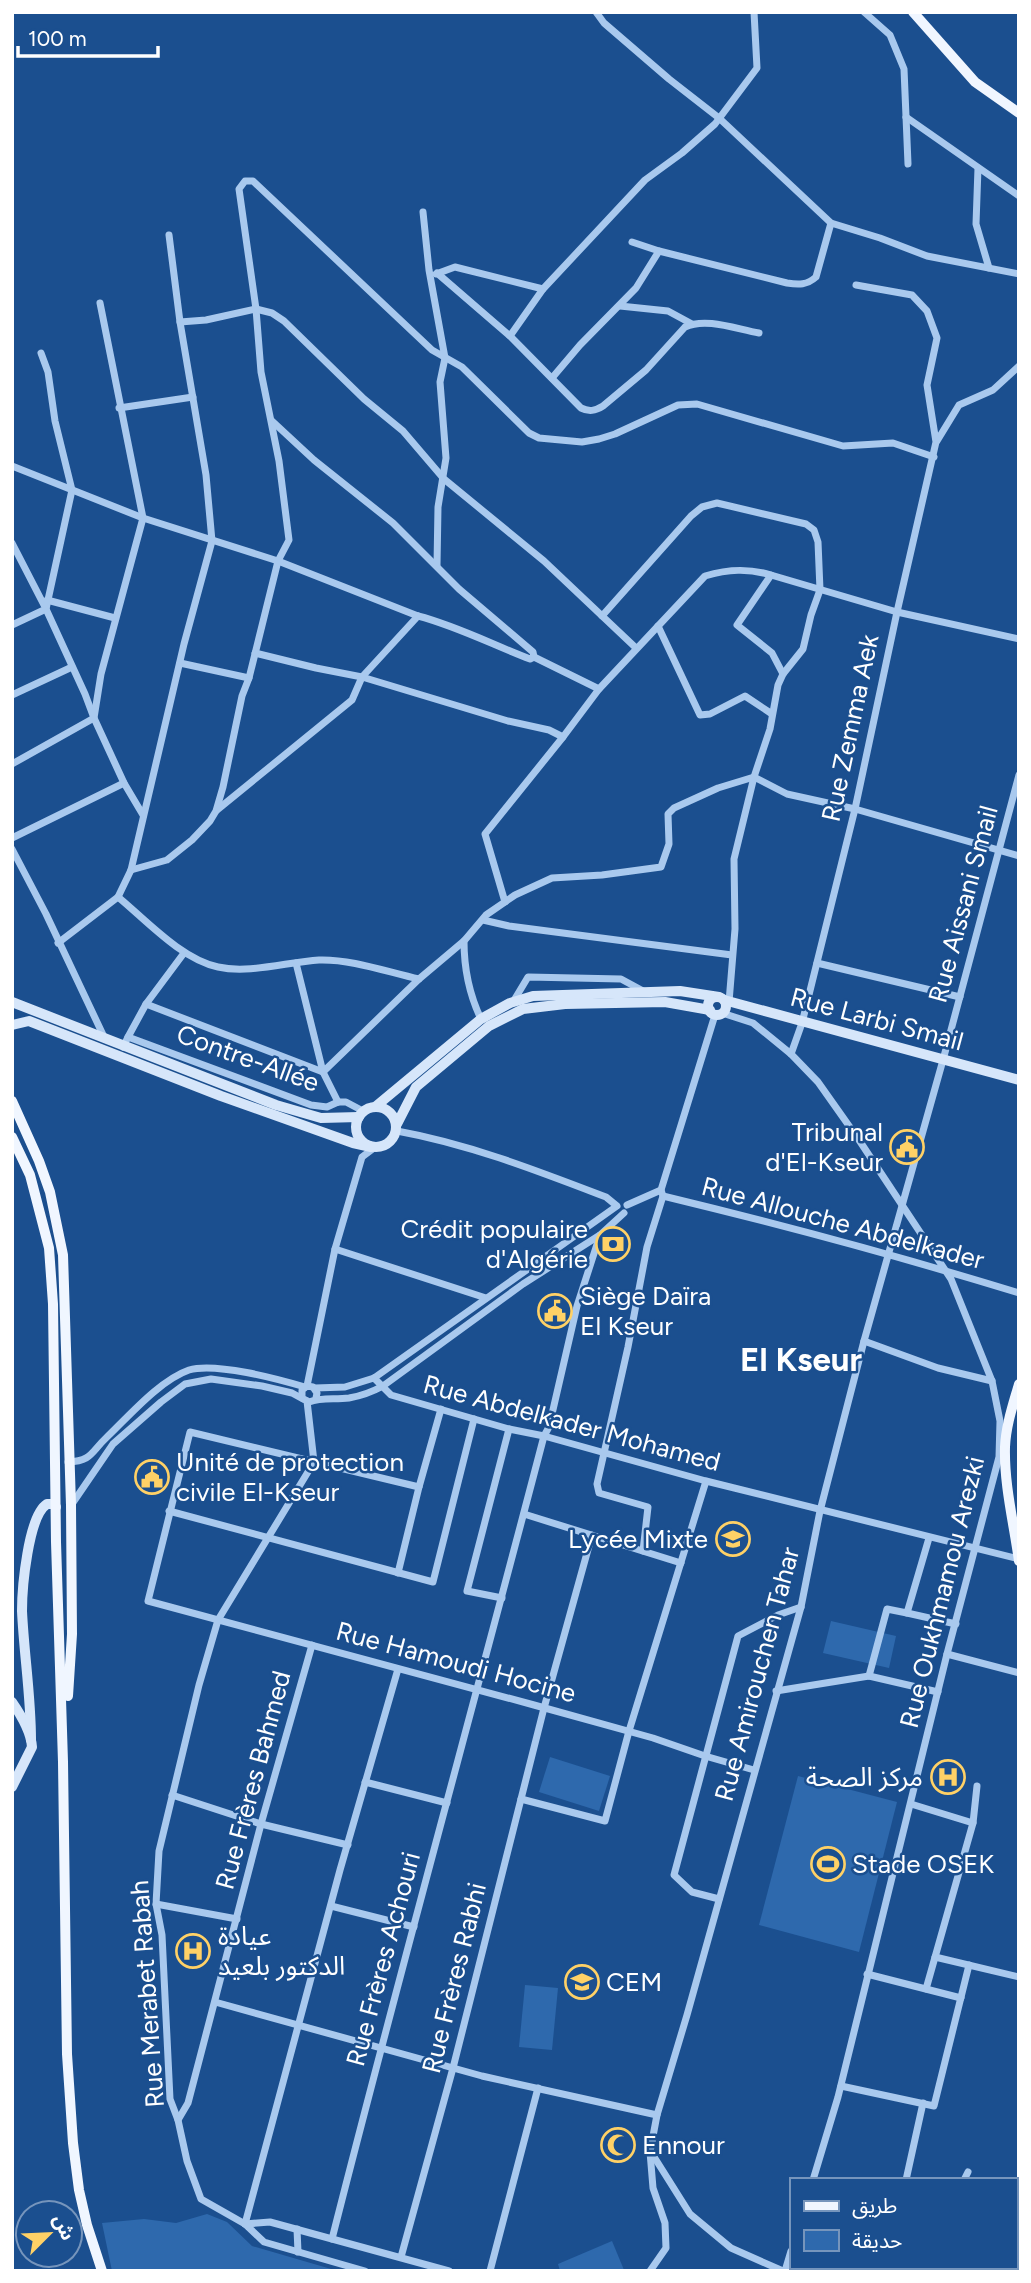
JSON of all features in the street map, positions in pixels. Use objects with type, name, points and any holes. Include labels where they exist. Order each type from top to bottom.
[{"type":"main road","points":[[913,12],[975,82],[1019,113]]},
{"type":"main road","points":[[12,1002],[105,1040],[126,1042],[276,1105],[321,1118],[361,1114],[375,1107],[481,1020],[513,1002],[533,996],[680,991],[703,993],[721,1006]]},
{"type":"main road","points":[[12,1014],[232,1100],[353,1143],[372,1147],[385,1146],[391,1142],[416,1087],[489,1026],[523,1009],[565,1004],[665,1002],[721,1006]]},
{"type":"main road","name":"Rue Larbi Smail","points":[[721,1006],[802,1023],[1019,1080]]},
{"type":"main road","points":[[12,1025],[17,1022],[32,1022]]},
{"type":"main road","points":[[12,1101],[50,1192],[63,1255],[72,1634],[64,1762]]},
{"type":"main road","points":[[375,1107],[389,1111],[397,1127]]},
{"type":"main road","points":[[361,1114],[356,1124],[357,1135],[364,1144],[372,1147]]},
{"type":"main road","points":[[12,1137],[30,1175],[49,1248],[53,1304],[64,1762],[67,2054],[79,2190],[102,2271]]},
{"type":"main road","points":[[1019,1384],[1007,1427],[1005,1450],[1019,1560]]},
{"type":"main road","points":[[12,1787],[32,1747],[23,1591],[39,1512],[47,1504],[56,1507]]},
{"type":"main road","points":[[12,1702],[31,1740]]},
{"type":"street","points":[[596,12],[604,23],[719,118],[831,223],[927,256],[1019,274]]},
{"type":"street","points":[[510,336],[543,289],[645,180],[715,124],[757,68],[754,12]]},
{"type":"street","points":[[864,12],[890,35],[904,69],[908,164]]},
{"type":"street","points":[[906,117],[1019,196]]},
{"type":"street","points":[[978,168],[976,223],[989,268]]},
{"type":"street","points":[[216,811],[242,696],[249,678],[278,561],[289,540],[272,421],[261,372],[256,309],[239,189],[245,181],[253,181],[432,349],[462,367],[529,433],[538,438],[590,441],[615,434],[678,405],[697,404],[843,446],[893,443],[934,457]]},
{"type":"street","points":[[423,212],[431,284],[445,358],[440,382],[446,458],[438,507],[436,565]]},
{"type":"street","points":[[632,242],[787,284],[803,284],[816,277],[831,223]]},
{"type":"street","points":[[58,943],[118,897],[131,870],[212,541],[206,475],[180,322],[169,236]]},
{"type":"street","points":[[552,378],[636,288],[659,251]]},
{"type":"street","points":[[431,284],[437,273],[455,267],[543,289]]},
{"type":"street","points":[[437,273],[510,336],[586,411],[598,410],[646,370],[685,327],[692,324],[709,324],[759,333]]},
{"type":"street","points":[[856,285],[912,295],[927,311],[937,338],[927,385],[936,442]]},
{"type":"street","points":[[94,718],[101,674],[143,518],[100,303]]},
{"type":"street","points":[[620,306],[668,311],[692,324]]},
{"type":"street","points":[[180,322],[206,320],[256,309],[272,313],[284,321],[364,399],[403,430],[444,479],[544,561],[636,648]]},
{"type":"street","points":[[41,353],[48,372],[55,421],[72,490],[46,604]]},
{"type":"street","points":[[936,442],[959,405],[993,390],[1019,366]]},
{"type":"street","points":[[119,408],[192,397]]},
{"type":"street","points":[[272,421],[314,460],[393,523],[459,589],[533,652],[534,657]]},
{"type":"street","name":"Rue Zemma Aek","points":[[791,1054],[802,1023],[855,809],[936,442]]},
{"type":"street","points":[[12,466],[143,518],[278,561],[418,616],[441,622],[530,659],[534,657],[599,688]]},
{"type":"street","points":[[602,616],[702,507],[717,503],[806,524],[814,530],[818,542],[820,590],[803,649],[783,674],[778,685],[770,729],[754,777],[734,859],[735,929],[732,978],[647,1247],[597,1484],[599,1493],[648,1507],[643,1551]]},
{"type":"street","points":[[12,543],[16,559],[46,604],[94,718],[124,783],[143,816]]},
{"type":"street","points":[[505,902],[485,834],[564,737],[599,688],[705,576],[724,570],[752,569],[897,612],[1019,639]]},
{"type":"street","points":[[771,575],[737,625],[772,653],[783,674]]},
{"type":"street","points":[[12,625],[46,604],[116,618]]},
{"type":"street","points":[[131,870],[167,860],[192,840],[216,811],[352,700],[362,677],[418,616]]},
{"type":"street","points":[[658,625],[700,715],[710,714],[745,696],[772,714]]},
{"type":"street","points":[[255,653],[362,677],[508,721],[549,730],[564,737]]},
{"type":"street","points":[[180,663],[249,678]]},
{"type":"street","points":[[12,695],[72,667]]},
{"type":"street","points":[[12,764],[94,718]]},
{"type":"street","name":"Rue Aissani Smail","points":[[901,1205],[943,1060],[1019,775]]},
{"type":"street","points":[[323,1072],[419,979],[464,942],[483,920],[505,902],[552,878],[661,867],[669,845],[668,814],[674,808],[718,788],[754,777],[788,794],[855,809],[1019,856]]},
{"type":"street","points":[[12,838],[124,783]]},
{"type":"street","points":[[12,849],[46,914],[105,1040]]},
{"type":"street","points":[[118,897],[184,953],[218,967],[252,968],[321,960],[339,961],[419,979]]},
{"type":"street","points":[[483,920],[509,926],[732,954]]},
{"type":"street","points":[[464,942],[464,964],[472,1001],[481,1020]]},
{"type":"street","points":[[126,1042],[146,1004],[184,953]]},
{"type":"street","points":[[296,963],[323,1072],[338,1102]]},
{"type":"street","points":[[817,963],[960,997]]},
{"type":"street","points":[[513,1002],[528,977],[621,979],[646,992]]},
{"type":"street","points":[[146,1004],[323,1072]]},
{"type":"street","name":"Rue Oukhmamou Arezki","points":[[721,1006],[753,1023],[791,1054],[818,1082],[859,1140],[946,1271],[992,1381],[1000,1421],[999,1457],[947,1654],[841,2086],[814,2178]]},
{"type":"street","name":"Contre-Allée","points":[[126,1042],[311,1105],[327,1107],[346,1102],[361,1114]]},
{"type":"street","points":[[397,1127],[510,1161],[606,1197],[617,1206]]},
{"type":"street","points":[[314,1462],[305,1400],[301,1393],[309,1387],[335,1249],[362,1157],[372,1147]]},
{"type":"street","points":[[71,1505],[113,1444],[185,1384],[211,1379],[262,1386],[312,1401],[316,1398],[348,1398],[367,1393],[383,1386],[523,1284],[600,1235],[625,1209],[662,1193]]},
{"type":"street","name":"Rue Allouche Abdelkader","points":[[662,1193],[1019,1293]]},
{"type":"street","points":[[68,1462],[81,1462],[90,1457],[148,1398],[176,1376],[191,1370],[207,1368],[237,1372],[309,1387],[345,1387],[374,1378],[621,1203],[625,1209]]},
{"type":"street","name":"Rue Amirouchen Tahar","points":[[650,2271],[666,2248],[664,2223],[653,2188],[650,2152],[657,2115],[801,1607],[820,1511],[901,1205]]},
{"type":"street","name":"Rue Frères Achouri","points":[[332,2239],[544,1436],[549,1427],[577,1306],[600,1235]]},
{"type":"street","points":[[335,1249],[486,1298]]},
{"type":"street","points":[[864,1342],[938,1368],[992,1381]]},
{"type":"street","name":"Rue Abdelkader Mohamed","points":[[374,1378],[391,1395],[509,1429],[1019,1560]]},
{"type":"street","points":[[309,1387],[317,1393],[316,1398]]},
{"type":"street","points":[[398,1573],[441,1409]]},
{"type":"street","points":[[419,1487],[190,1432],[169,1511],[433,1582],[474,1419]]},
{"type":"street","points":[[502,1598],[467,1591],[509,1429]]},
{"type":"street","name":"Rue Merabet Rabah","points":[[178,2120],[170,2099],[162,1936],[156,1904],[159,1851],[199,1685],[218,1620],[314,1462]]},
{"type":"street","points":[[521,1799],[605,1822],[629,1731],[706,1481]]},
{"type":"street","name":"Rue Hamoudi Hocine","points":[[169,1511],[147,1599],[150,1603],[629,1731],[754,1770]]},
{"type":"street","points":[[524,1514],[681,1563]]},
{"type":"street","name":"Rue Frères Rabhi","points":[[401,2257],[453,2068],[544,1708],[592,1535]]},
{"type":"street","points":[[907,1614],[929,1538]]},
{"type":"street","points":[[719,1899],[692,1892],[674,1875],[738,1636],[778,1615],[801,1607]]},
{"type":"street","points":[[869,1676],[887,1609],[956,1624]]},
{"type":"street","name":"Rue Frères Bahmed","points":[[178,2120],[188,2104],[261,1824],[312,1645]]},
{"type":"street","points":[[947,1654],[1019,1673]]},
{"type":"street","points":[[245,2224],[398,1669]]},
{"type":"street","points":[[776,1691],[869,1676],[938,1692]]},
{"type":"street","points":[[365,1782],[447,1803]]},
{"type":"street","points":[[926,1989],[972,1823],[977,1786]]},
{"type":"street","points":[[172,1795],[261,1824],[348,1845]]},
{"type":"street","points":[[911,1804],[972,1823]]},
{"type":"street","points":[[156,1904],[237,1919]]},
{"type":"street","points":[[331,1906],[414,1927]]},
{"type":"street","points":[[935,1957],[1019,1977]]},
{"type":"street","points":[[841,2086],[934,2106],[969,1965]]},
{"type":"street","points":[[867,1974],[961,1998]]},
{"type":"street","points":[[215,2002],[453,2068],[657,2115]]},
{"type":"street","points":[[490,2271],[538,2088]]},
{"type":"street","points":[[906,2178],[923,2104]]},
{"type":"street","points":[[178,2120],[187,2161],[201,2199],[245,2224],[264,2242],[365,2271]]},
{"type":"street","points":[[650,2152],[690,2214],[731,2248],[784,2271],[790,2254]]},
{"type":"street","points":[[245,2224],[270,2222],[449,2271]]},
{"type":"street","points":[[297,2230],[298,2252]]},
{"type":"green space","points":[[831,1621],[896,1636],[889,1668],[823,1653]]},
{"type":"green space","points":[[550,1757],[610,1776],[599,1811],[539,1792]]},
{"type":"green space","name":"Stade OSEK","points":[[798,1776],[897,1802],[859,1952],[759,1925]]},
{"type":"green space","points":[[525,1985],[558,1988],[552,2050],[519,2047]]},
{"type":"green space","points":[[207,2214],[227,2222],[252,2246],[338,2271],[112,2271],[102,2223],[144,2219],[176,2223]]},
{"type":"green space","points":[[612,2241],[624,2270],[560,2271],[558,2264]]},
{"type":"place","name":"Tribunal d'El-Kseur","points":[[907,1147]]},
{"type":"place","name":"Crédit populaire d'Algérie","points":[[613,1244]]},
{"type":"place","name":"Siège Daïra El Kseur","points":[[555,1311]]},
{"type":"place","name":"Unité de protection civile El-Kseur","points":[[152,1477]]},
{"type":"place","name":"Lycée Mixte","points":[[733,1539]]},
{"type":"place","name":"مركز الصحة","points":[[948,1777]]},
{"type":"place","name":"Stade OSEK","points":[[828,1864]]},
{"type":"place","name":"عيادة الدكتور بلعيد","points":[[193,1951]]},
{"type":"place","name":"CEM","points":[[582,1982]]},
{"type":"place","name":"Ennour","points":[[618,2145]]},
{"type":"district","name":"El Kseur","points":[[801,1359]]}]
